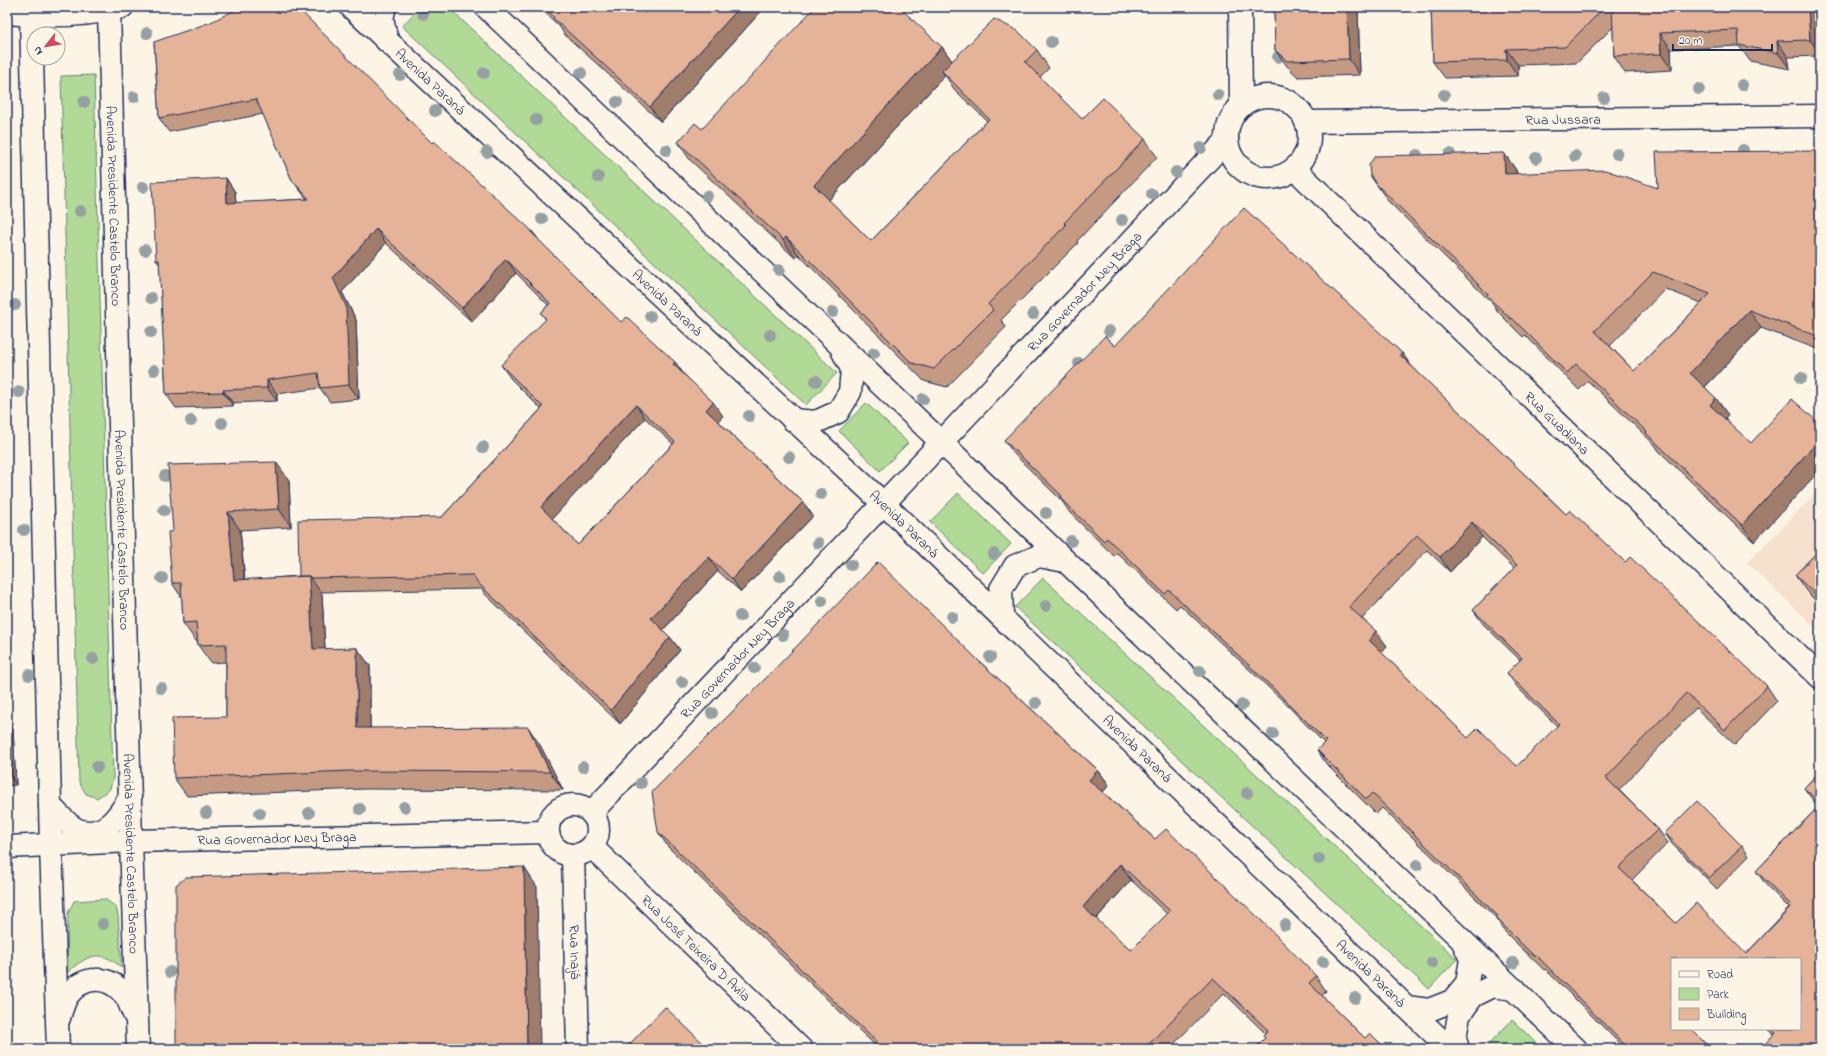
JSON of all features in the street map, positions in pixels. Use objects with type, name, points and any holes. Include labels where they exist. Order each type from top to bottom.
[{"type":"street","name":"Avenida Paraná","points":[[351,7],[883,503],[1450,1049]]},
{"type":"street","points":[[384,7],[382,18],[387,41]]},
{"type":"street","points":[[486,7],[1576,1049]]},
{"type":"street","points":[[1240,7],[1241,106]]},
{"type":"street","points":[[7,13],[31,15],[70,15],[116,9]]},
{"type":"street","name":"Avenida Presidente Castelo Branco","points":[[116,9],[130,797],[138,1049]]},
{"type":"street","points":[[31,15],[51,846],[58,1049]]},
{"type":"street","points":[[1261,97],[1284,99],[1294,105],[1306,122],[1309,142],[1307,152],[1295,169],[1284,176],[1271,178],[1258,177],[1246,172],[1237,164],[1230,152],[1227,140],[1228,127],[1233,116],[1241,106],[1251,100],[1261,97]]},
{"type":"street","name":"Rua Jussara","points":[[1306,122],[1820,116]]},
{"type":"street","name":"Rua Governador Ney Braga","points":[[591,813],[1227,140]]},
{"type":"street","name":"Rua Guadiana","points":[[1295,169],[1820,676]]},
{"type":"street","points":[[793,420],[816,422],[838,412],[850,392],[852,369],[841,348]]},
{"type":"street","points":[[1002,616],[1001,589],[1015,566],[1039,556],[1065,561]]},
{"type":"street","points":[[50,806],[78,830],[95,832],[111,824],[120,814],[130,797]]},
{"type":"street","points":[[564,806],[580,806],[591,813],[597,823],[598,831],[596,840],[583,851],[560,853],[554,847],[547,832],[548,824],[552,816],[564,806]]},
{"type":"street","name":"Rua Governador Ney Braga","points":[[7,847],[131,841],[547,832]]},
{"type":"street","name":"Rua Inajá","points":[[578,1049],[583,851]]},
{"type":"street","name":"Rua José Teixeira D Avila","points":[[583,851],[801,1049]]},
{"type":"street","points":[[1406,1007],[1429,1010],[1452,1001],[1467,983],[1471,959],[1461,938]]},
{"type":"street","points":[[57,1020],[68,996],[80,983],[96,978],[113,983],[124,994],[137,1020]]},
{"type":"street","points":[[1458,1049],[1455,1038],[1459,1015],[1472,996],[1493,986],[1514,989]]},
{"type":"shaded area","points":[[1820,489],[1820,632],[1747,563]]},
{"type":"green space","points":[[420,7],[448,7],[837,373],[806,405],[402,26]]},
{"type":"green space","points":[[94,75],[113,777],[110,789],[97,798],[86,794],[79,782],[61,76]]},
{"type":"green space","points":[[866,403],[908,443],[880,471],[839,431]]},
{"type":"green space","points":[[958,493],[1011,544],[983,573],[930,522]]},
{"type":"green space","points":[[1043,578],[1457,959],[1429,989],[1015,607]]},
{"type":"green space","points":[[105,899],[116,907],[118,915],[122,968],[107,958],[94,956],[87,958],[67,973],[68,913],[74,901]]},
{"type":"green space","points":[[1512,1020],[1543,1049],[1484,1049]]},
{"type":"building","points":[[241,7],[297,7],[432,143],[434,141],[532,231],[531,232],[621,322],[627,317],[675,362],[673,364],[713,402],[706,410],[803,502],[732,579],[709,557],[651,618],[670,637],[611,710],[476,581],[473,575],[311,578],[309,576],[299,576],[298,520],[442,517],[543,407],[501,365],[546,319],[541,313],[550,303],[506,259],[462,308],[376,229],[333,278],[346,306],[349,385],[320,388],[318,373],[267,380],[267,388],[223,390],[223,392],[166,394],[159,260],[156,260],[152,182],[226,178],[227,203],[309,199],[292,180],[256,99],[159,118],[154,42],[211,22]],"holes":[[[636,405],[675,442],[578,545],[541,507]]]},
{"type":"building","points":[[544,7],[638,7],[645,13],[650,7],[740,7],[650,107],[553,18],[554,17]]},
{"type":"building","points":[[815,7],[899,7],[942,47],[814,185],[871,241],[989,119],[942,71],[994,19],[1018,31],[1037,50],[1025,62],[1082,119],[1103,98],[1145,139],[1064,223],[1066,225],[988,304],[993,310],[934,369],[912,363],[786,237],[783,240],[678,142],[695,123],[702,129]]},
{"type":"building","points":[[1274,7],[1347,7],[1349,59],[1287,61],[1275,50]]},
{"type":"building","points":[[1431,7],[1605,7],[1565,47],[1506,49],[1507,60],[1433,62]]},
{"type":"building","points":[[1612,7],[1808,7],[1810,40],[1777,41],[1778,53],[1739,45],[1738,30],[1660,33],[1661,54],[1614,56]]},
{"type":"building","points":[[1820,151],[1820,337],[1749,310],[1690,373],[1716,398],[1710,405],[1751,443],[1792,399],[1820,424],[1820,439],[1742,525],[1576,364],[1567,373],[1512,318],[1511,319],[1487,296],[1488,294],[1376,184],[1370,175],[1369,165],[1375,156],[1504,153],[1505,174],[1605,170],[1658,188],[1656,152]],"holes":[[[1653,272],[1710,294],[1634,371],[1595,331]]]},
{"type":"building","points":[[1244,208],[1402,353],[1400,355],[1566,514],[1570,510],[1625,562],[1630,557],[1767,686],[1725,730],[1686,693],[1606,778],[1658,829],[1619,868],[1676,923],[1696,903],[1746,954],[1792,906],[1756,871],[1820,805],[1820,1049],[1760,1049],[1776,1032],[1773,1030],[1801,1030],[1801,958],[1671,958],[1671,1030],[1692,1030],[1711,1049],[1629,1049],[1535,954],[1534,956],[1496,918],[1498,916],[1372,793],[1366,799],[1317,750],[1326,741],[1272,687],[1169,590],[1165,594],[1107,538],[1104,541],[1060,498],[1062,496],[1004,440],[1105,336],[1115,346]],"holes":[[[1472,522],[1517,565],[1473,610],[1522,658],[1507,673],[1559,724],[1517,766],[1478,728],[1468,738],[1369,640],[1376,631],[1349,607],[1417,535],[1440,557]]]},
{"type":"building","points":[[276,462],[279,509],[228,512],[234,580],[309,576],[313,649],[357,648],[357,728],[528,727],[550,772],[351,771],[174,778],[172,718],[226,717],[226,644],[198,645],[196,622],[183,623],[181,583],[172,583],[168,532],[173,531],[168,465]]},
{"type":"building","points":[[1820,549],[1820,599],[1795,575]]},
{"type":"building","points":[[878,562],[980,662],[1098,770],[1089,780],[1155,839],[1166,829],[1265,924],[1316,976],[1309,983],[1365,1038],[1370,1033],[1386,1049],[1254,1049],[1265,1038],[1263,1035],[1268,1030],[1213,978],[1144,1049],[884,1049],[658,832],[652,792],[766,678]],"holes":[[[1120,864],[1170,911],[1131,950],[1083,907]]]},
{"type":"building","points":[[1820,771],[1820,803],[1804,788]]},
{"type":"building","points":[[1697,801],[1742,846],[1709,878],[1665,833]]},
{"type":"building","points":[[524,867],[527,1049],[176,1049],[176,885],[186,877]]},
{"type":"building","points":[[665,1007],[709,1049],[625,1049]]}]
